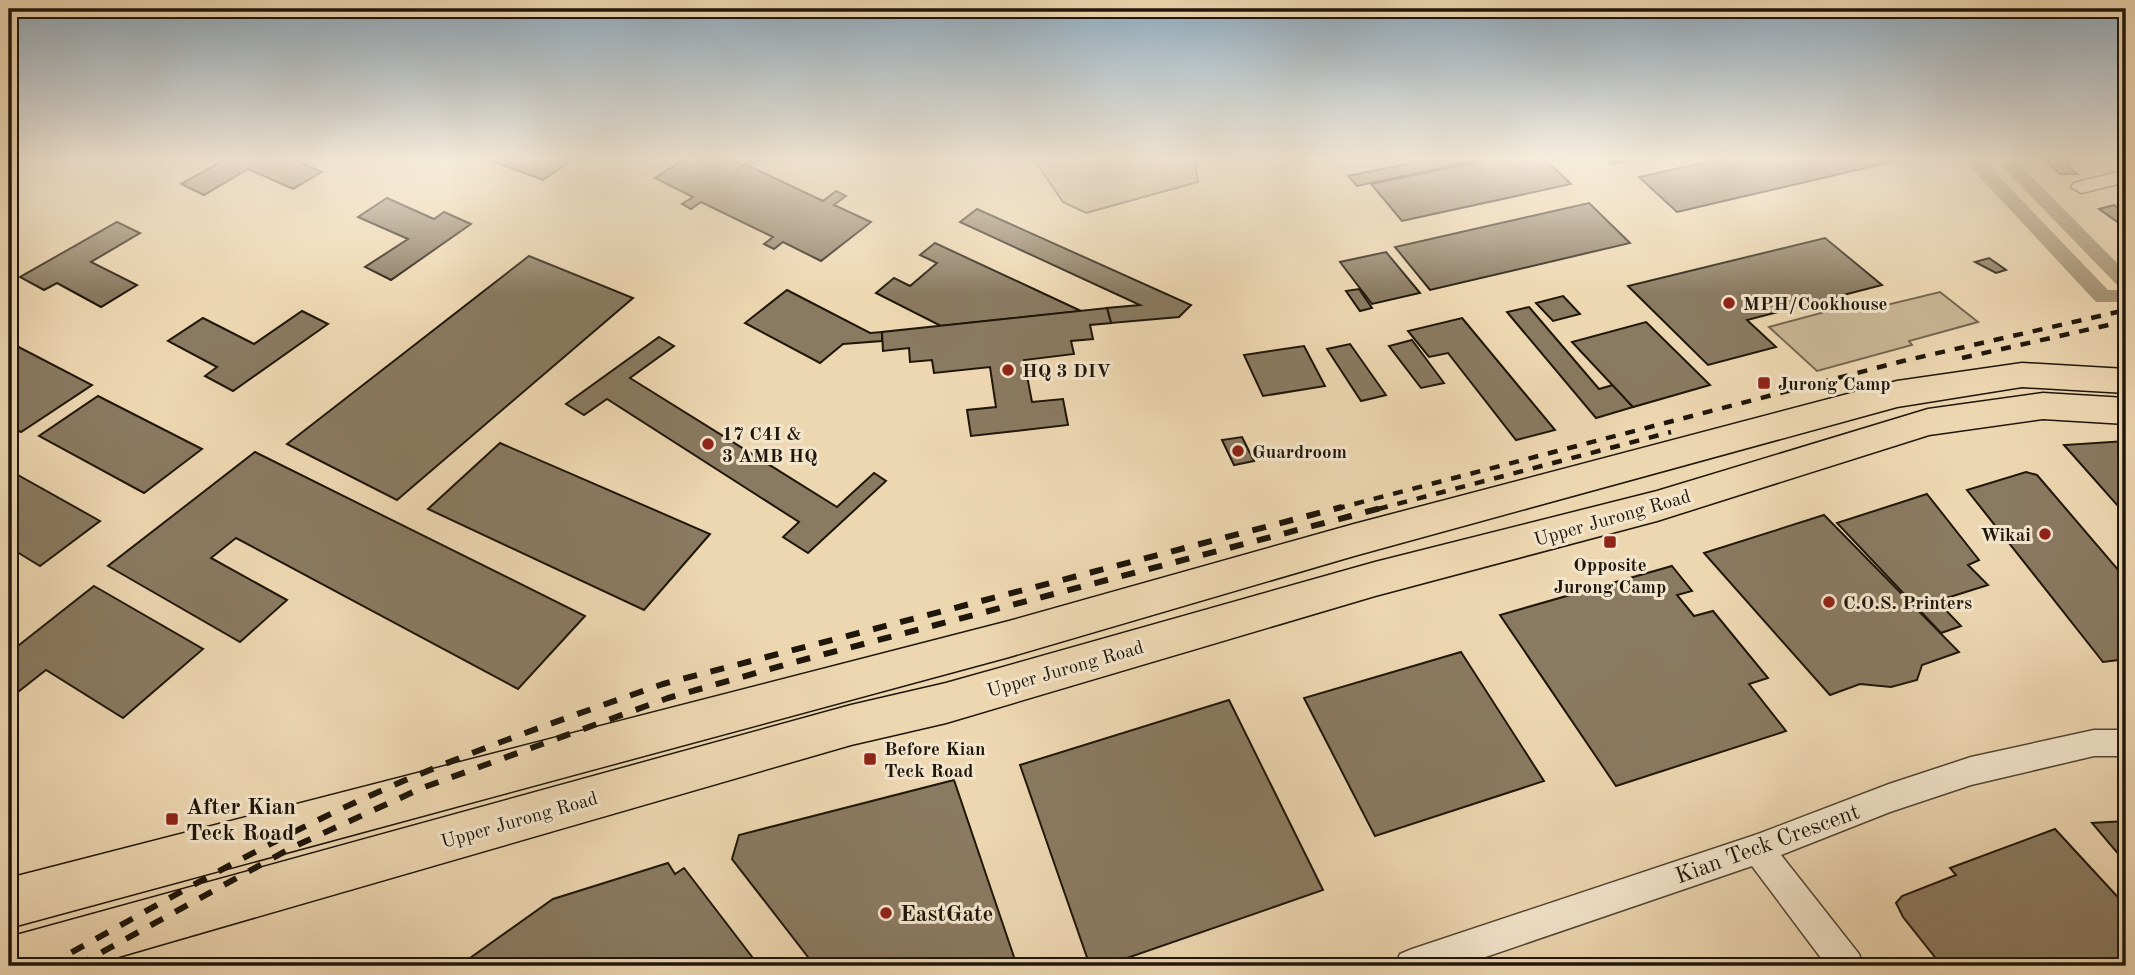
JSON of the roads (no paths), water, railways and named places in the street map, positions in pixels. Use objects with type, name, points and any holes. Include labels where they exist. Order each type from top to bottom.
[{"type":"main road","points":[[9,903],[1009,639],[1354,540],[1897,394],[2022,375],[2126,381]]},
{"type":"main road","name":"Upper Jurong Road","points":[[9,963],[851,725],[946,703],[1362,582],[1657,506],[1928,422],[2043,406],[2126,411]]},
{"type":"street","name":"Kian Teck Crescent","points":[[1412,966],[1758,849],[1889,798],[1971,771],[2094,743],[2126,743]]},
{"type":"street","points":[[1758,849],[1847,966]]},
{"type":"waterway","points":[[2014,204],[2103,297],[2126,296]]},
{"type":"waterway","points":[[2048,204],[2126,283]]},
{"type":"railway","points":[[1335,509],[1903,361],[2126,310]]},
{"type":"railway","points":[[1962,358],[2126,321]]},
{"type":"railway","points":[[1378,509],[1671,432]]},
{"type":"railway","points":[[47,966],[239,861],[356,802],[470,754],[586,711],[663,684],[1342,507]]},
{"type":"railway","points":[[77,966],[293,847],[422,788],[668,698],[791,663],[1385,507]]},
{"type":"place","name":"MPH/Cookhouse","points":[[1729,303]]},
{"type":"place","name":"HQ 3 DIV","points":[[1008,370]]},
{"type":"place","name":"Jurong Camp","points":[[1764,383]]},
{"type":"place","name":"17 C4I & 3 AMB HQ","points":[[708,444]]},
{"type":"place","name":"Guardroom","points":[[1238,451]]},
{"type":"place","name":"Wikai","points":[[2045,534]]},
{"type":"place","name":"Opposite Jurong Camp","points":[[1610,542]]},
{"type":"place","name":"C.O.S. Printers","points":[[1829,602]]},
{"type":"place","name":"Before Kian Teck Road","points":[[870,759]]},
{"type":"place","name":"After Kian Teck Road","points":[[172,819]]},
{"type":"place","name":"EastGate","points":[[886,913]]}]
